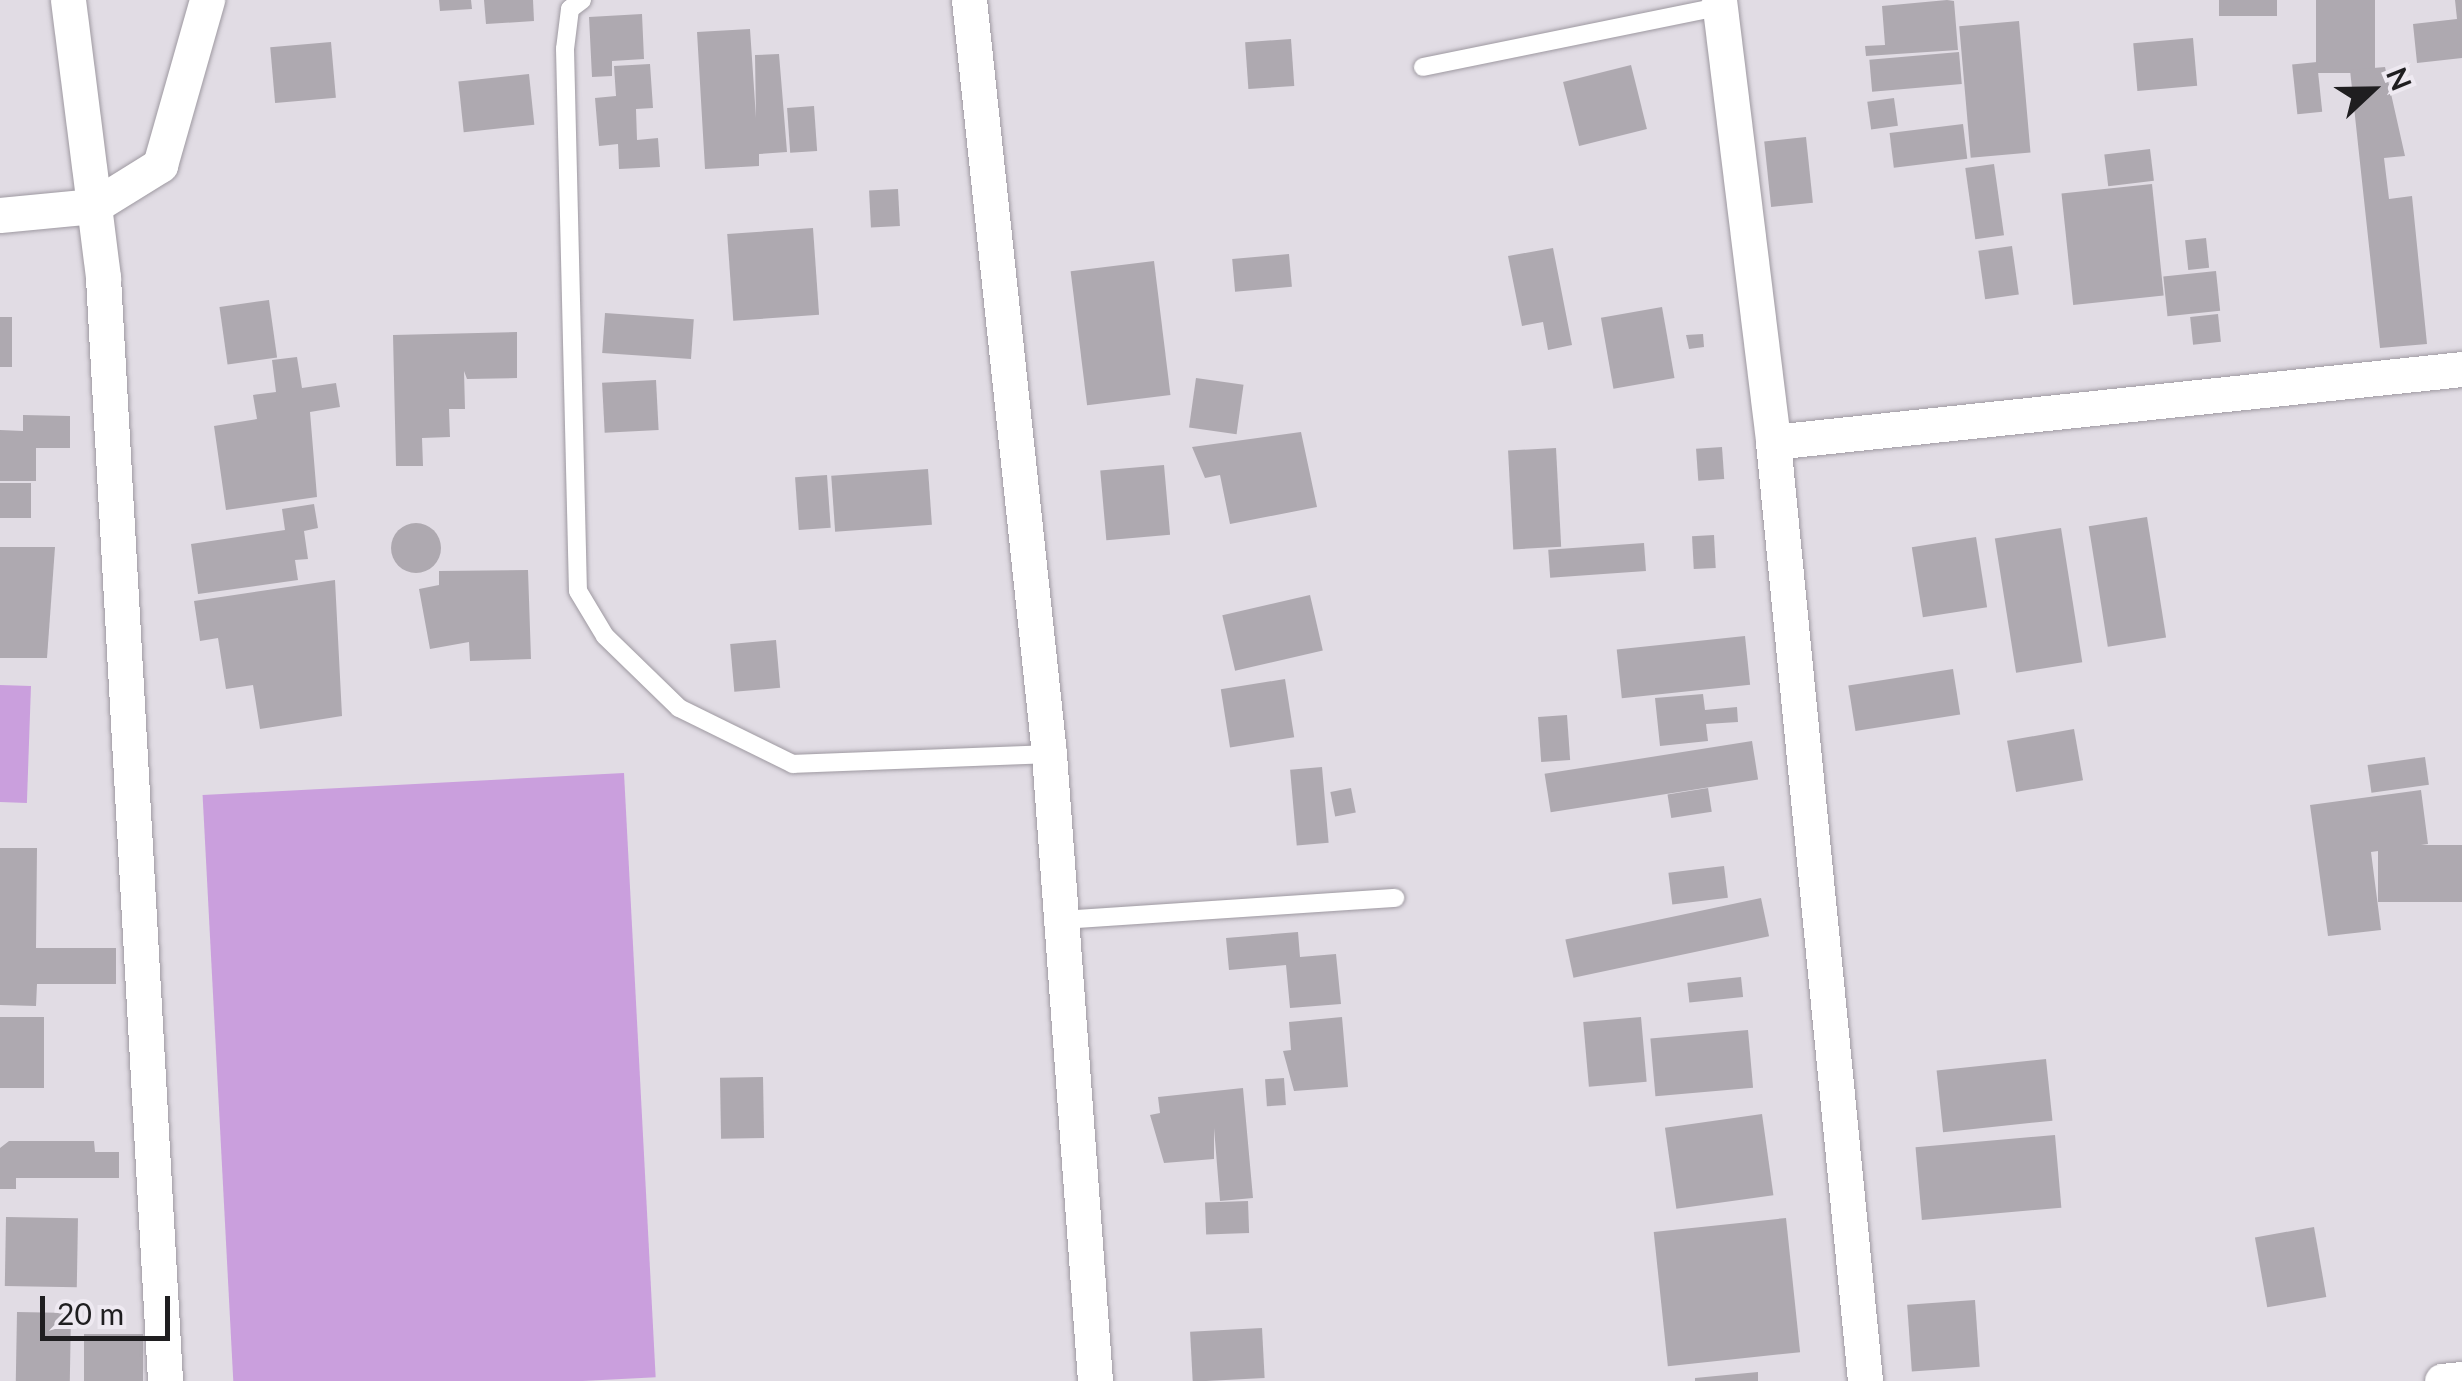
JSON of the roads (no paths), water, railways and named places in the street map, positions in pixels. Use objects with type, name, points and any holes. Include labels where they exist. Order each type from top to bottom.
[{"type":"street","points":[[68,0],[94,206],[166,1381]]},
{"type":"street","points":[[0,215],[94,206],[160,165],[207,0]]},
{"type":"street","points":[[969,0],[1049,754],[1095,1381]]},
{"type":"street","points":[[1719,4],[1773,442],[1865,1381]]},
{"type":"street","points":[[1773,442],[2462,369]]},
{"type":"street","points":[[2442,1381],[2462,1379]]},
{"type":"lane","points":[[582,0],[570,10],[565,49],[578,592],[605,636],[679,708],[792,764],[1049,754]]},
{"type":"lane","points":[[1422,67],[1719,4]]},
{"type":"lane","points":[[1064,920],[1395,898]]}]
